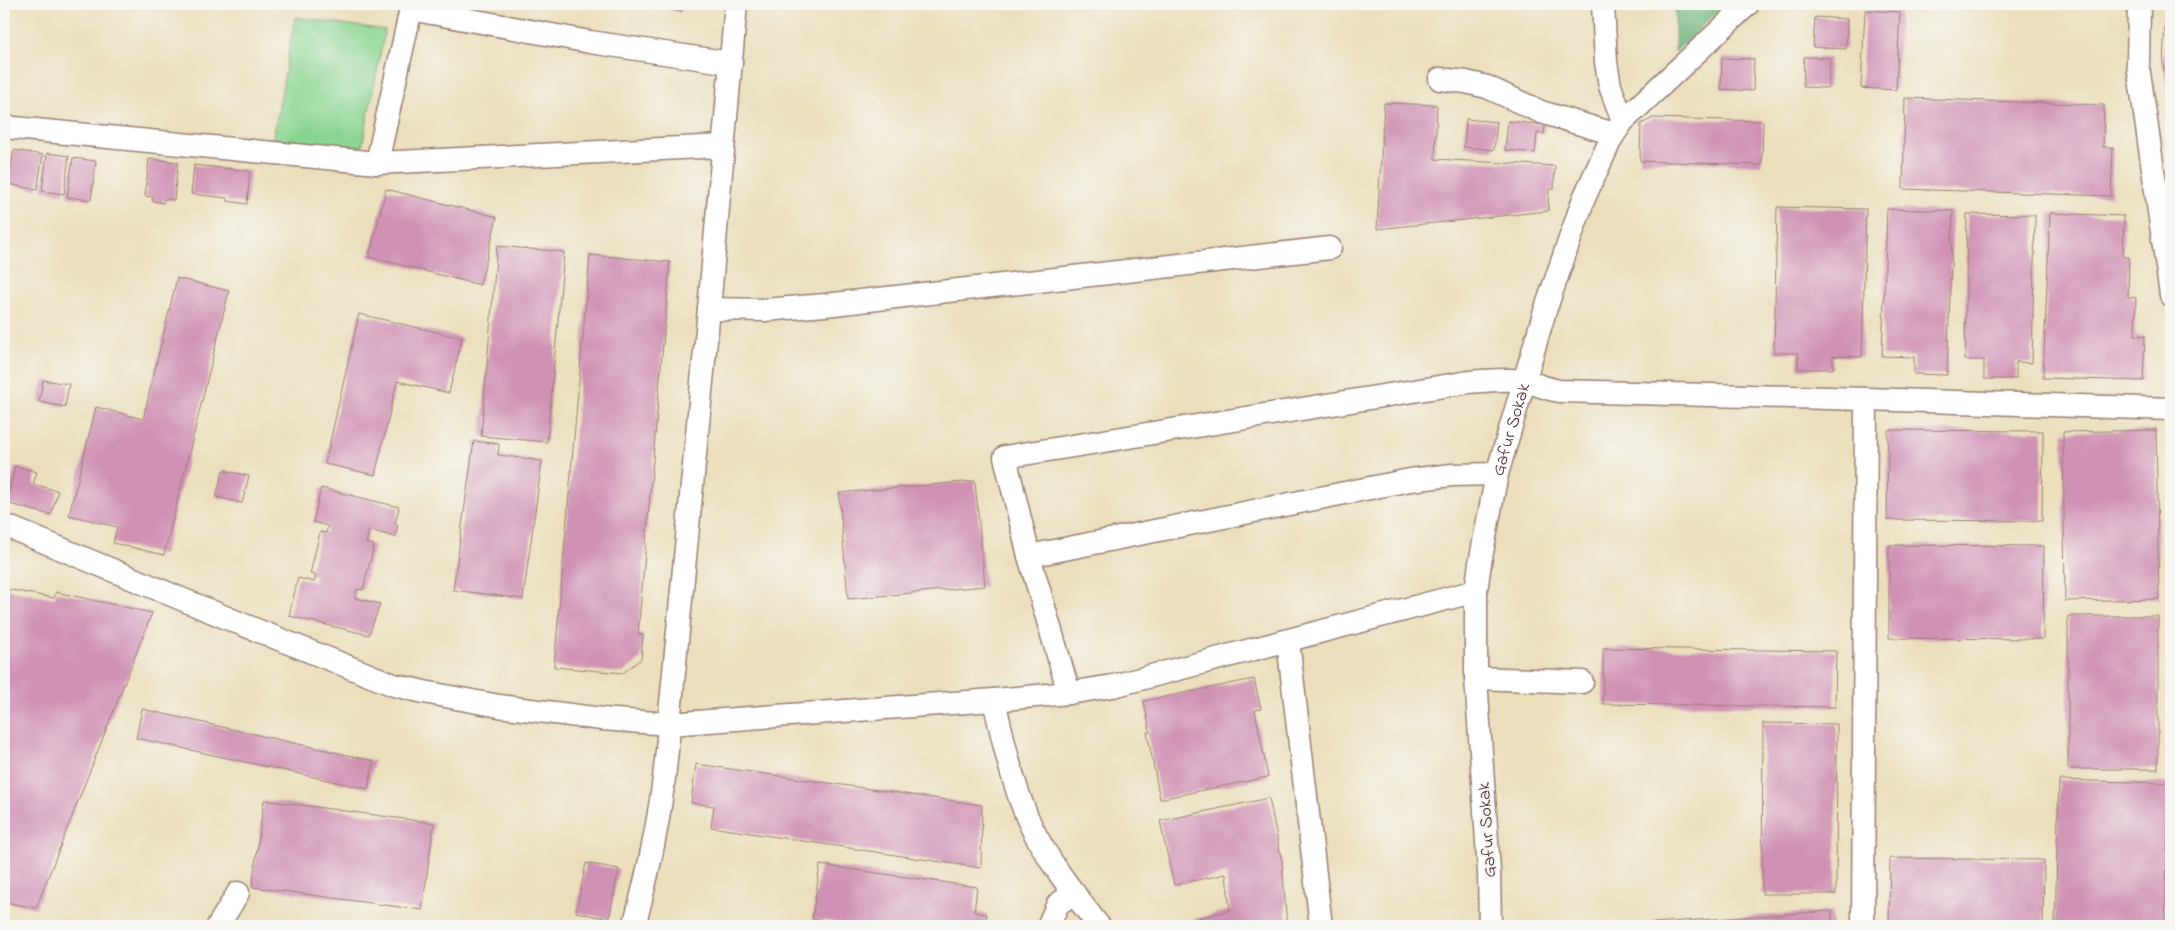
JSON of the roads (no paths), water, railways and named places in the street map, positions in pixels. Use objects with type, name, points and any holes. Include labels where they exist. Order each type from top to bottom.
[{"type":"street","points":[[634,926],[653,848],[667,754],[736,4]]},
{"type":"street","points":[[1440,79],[1487,87],[1541,112],[1619,128],[1607,70],[1603,4]]},
{"type":"street","name":"Gafur Sokak","points":[[1490,926],[1489,871],[1476,678],[1476,592],[1497,474],[1544,314],[1584,198],[1619,128],[1748,4]]},
{"type":"street","points":[[2139,4],[2138,65],[2171,295]]},
{"type":"street","points":[[377,163],[411,6],[590,42],[730,63]]},
{"type":"street","points":[[4,127],[377,163],[723,146]]},
{"type":"street","points":[[709,309],[765,310],[825,305],[1330,248]]},
{"type":"street","points":[[1069,693],[1029,556],[1005,457],[1469,382],[1499,380],[1525,382],[1559,391],[1866,399],[2171,410]]},
{"type":"street","points":[[1863,926],[1866,399]]},
{"type":"street","points":[[1029,556],[1410,480],[1452,475],[1497,474]]},
{"type":"street","points":[[4,525],[394,685],[499,706],[602,719],[669,724],[994,700],[1069,693],[1112,686],[1476,592]]},
{"type":"street","points":[[1288,641],[1321,926]]},
{"type":"street","points":[[1476,678],[1582,682]]},
{"type":"street","points":[[994,700],[1016,786],[1032,827],[1053,865],[1099,926]]},
{"type":"street","points":[[1048,926],[1058,904],[1074,893]]},
{"type":"street","points":[[218,926],[238,894]]}]
